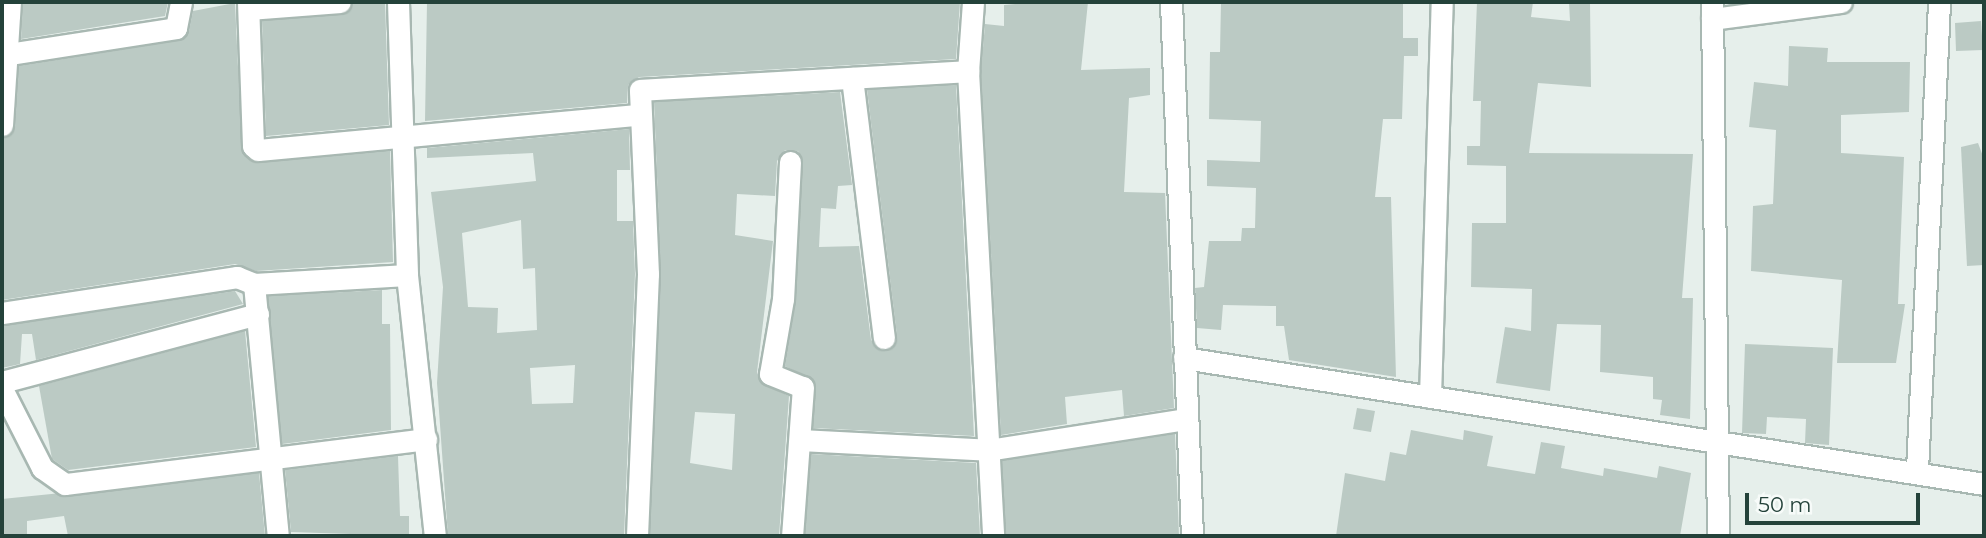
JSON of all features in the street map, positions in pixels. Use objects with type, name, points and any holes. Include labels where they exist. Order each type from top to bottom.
[{"type":"street","points":[[2,125],[9,54],[10,2]]},
{"type":"street","points":[[9,54],[176,28],[181,2]]},
{"type":"street","points":[[340,2],[248,5],[255,149],[636,115]]},
{"type":"street","points":[[398,2],[407,275],[435,536]]},
{"type":"street","points":[[973,2],[968,71],[993,536]]},
{"type":"street","points":[[1171,2],[1192,536]]},
{"type":"street","points":[[1430,397],[1442,2]]},
{"type":"street","points":[[1718,536],[1712,10],[1841,2]]},
{"type":"street","points":[[1917,470],[1939,2]]},
{"type":"street","points":[[637,536],[648,247],[636,115],[640,90],[968,71]]},
{"type":"street","points":[[852,78],[884,338]]},
{"type":"street","points":[[790,162],[783,299],[770,374],[803,387],[792,536]]},
{"type":"street","points":[[2,313],[237,277],[254,284],[407,275]]},
{"type":"street","points":[[254,284],[275,454],[278,536]]},
{"type":"street","points":[[2,382],[258,314]]},
{"type":"street","points":[[1184,358],[1717,444],[1917,470],[1984,484]]},
{"type":"street","points":[[2,388],[43,468],[65,484],[275,454],[426,439]]},
{"type":"street","points":[[800,440],[988,450],[1187,419]]},
{"type":"building","points":[[23,2],[168,2],[165,16],[21,39]]},
{"type":"building","points":[[353,2],[385,2],[389,125],[266,136],[262,21],[342,15]]},
{"type":"building","points":[[427,2],[960,2],[956,59],[639,77],[628,85],[627,103],[425,121]]},
{"type":"building","points":[[1088,2],[1081,70],[1150,68],[1150,95],[1129,98],[1124,192],[1165,193],[1174,408],[1124,416],[1122,390],[1065,397],[1067,424],[1001,435],[981,71],[985,24],[1004,26],[1004,5]]},
{"type":"building","points":[[1221,2],[1403,2],[1403,38],[1418,38],[1418,56],[1404,56],[1402,119],[1383,119],[1375,197],[1391,197],[1396,377],[1289,360],[1284,326],[1276,326],[1276,306],[1223,305],[1221,330],[1197,328],[1195,288],[1204,287],[1209,241],[1241,241],[1242,228],[1255,228],[1256,188],[1207,186],[1207,160],[1260,162],[1261,121],[1209,119],[1210,52],[1220,52]]},
{"type":"building","points":[[1477,2],[1533,2],[1531,17],[1570,21],[1569,2],[1590,2],[1591,87],[1538,83],[1529,153],[1693,154],[1682,298],[1693,298],[1690,419],[1660,415],[1662,400],[1653,399],[1653,377],[1600,372],[1601,325],[1557,324],[1550,391],[1496,383],[1505,327],[1531,331],[1532,289],[1471,287],[1472,223],[1506,223],[1506,166],[1467,165],[1467,146],[1480,146],[1481,101],[1473,101]]},
{"type":"building","points":[[235,3],[242,152],[259,163],[390,151],[393,262],[256,271],[235,264],[2,300],[2,138],[15,127],[19,66],[178,41],[189,31],[193,11]]},
{"type":"building","points":[[1981,21],[1983,50],[1956,51],[1955,23]]},
{"type":"building","points":[[1789,46],[1828,48],[1827,62],[1910,62],[1909,112],[1841,115],[1841,153],[1904,157],[1898,304],[1905,304],[1896,363],[1837,363],[1842,280],[1751,271],[1753,206],[1773,204],[1776,130],[1749,127],[1754,82],[1788,86]]},
{"type":"building","points":[[956,85],[974,436],[813,428],[814,381],[785,366],[796,300],[803,163],[798,151],[785,150],[777,161],[775,196],[737,194],[735,235],[773,241],[757,372],[761,383],[789,396],[779,536],[650,536],[661,275],[654,102],[840,92],[852,185],[838,186],[836,209],[821,208],[819,247],[859,246],[871,340],[885,351],[897,336],[867,90]],"holes":[[[695,412],[735,414],[732,470],[690,463]]]},
{"type":"building","points":[[629,129],[630,170],[617,170],[617,221],[633,221],[635,274],[624,536],[448,536],[437,383],[443,287],[431,192],[536,181],[533,153],[427,158],[427,148]],"holes":[[[521,220],[523,269],[535,268],[537,330],[497,333],[498,308],[468,307],[462,233]],[[575,365],[573,403],[532,404],[530,368]]]},
{"type":"building","points":[[1978,143],[1984,159],[1984,265],[1967,266],[1961,147]]},
{"type":"building","points":[[382,290],[382,324],[390,324],[391,430],[282,444],[268,296]]},
{"type":"building","points":[[235,291],[243,304],[36,360],[32,334],[22,334],[20,364],[2,368],[2,326]]},
{"type":"building","points":[[245,331],[256,447],[68,470],[52,459],[39,386]]},
{"type":"building","points":[[1745,344],[1833,348],[1829,445],[1805,443],[1806,419],[1767,417],[1766,434],[1742,433]]},
{"type":"building","points":[[1357,408],[1375,411],[1371,432],[1353,429]]},
{"type":"building","points":[[1411,430],[1463,440],[1464,430],[1493,436],[1487,466],[1535,474],[1541,442],[1565,446],[1561,468],[1603,476],[1604,468],[1657,478],[1659,466],[1691,473],[1680,536],[1336,536],[1345,473],[1385,481],[1390,452],[1406,455]]},
{"type":"building","points":[[1175,434],[1179,536],[1006,536],[1002,461]]},
{"type":"building","points":[[811,454],[976,463],[980,536],[805,536]]},
{"type":"building","points":[[398,456],[400,516],[409,516],[409,536],[291,532],[285,470]]},
{"type":"building","points":[[259,473],[265,536],[68,536],[64,516],[27,521],[27,536],[2,536],[2,499]]}]
